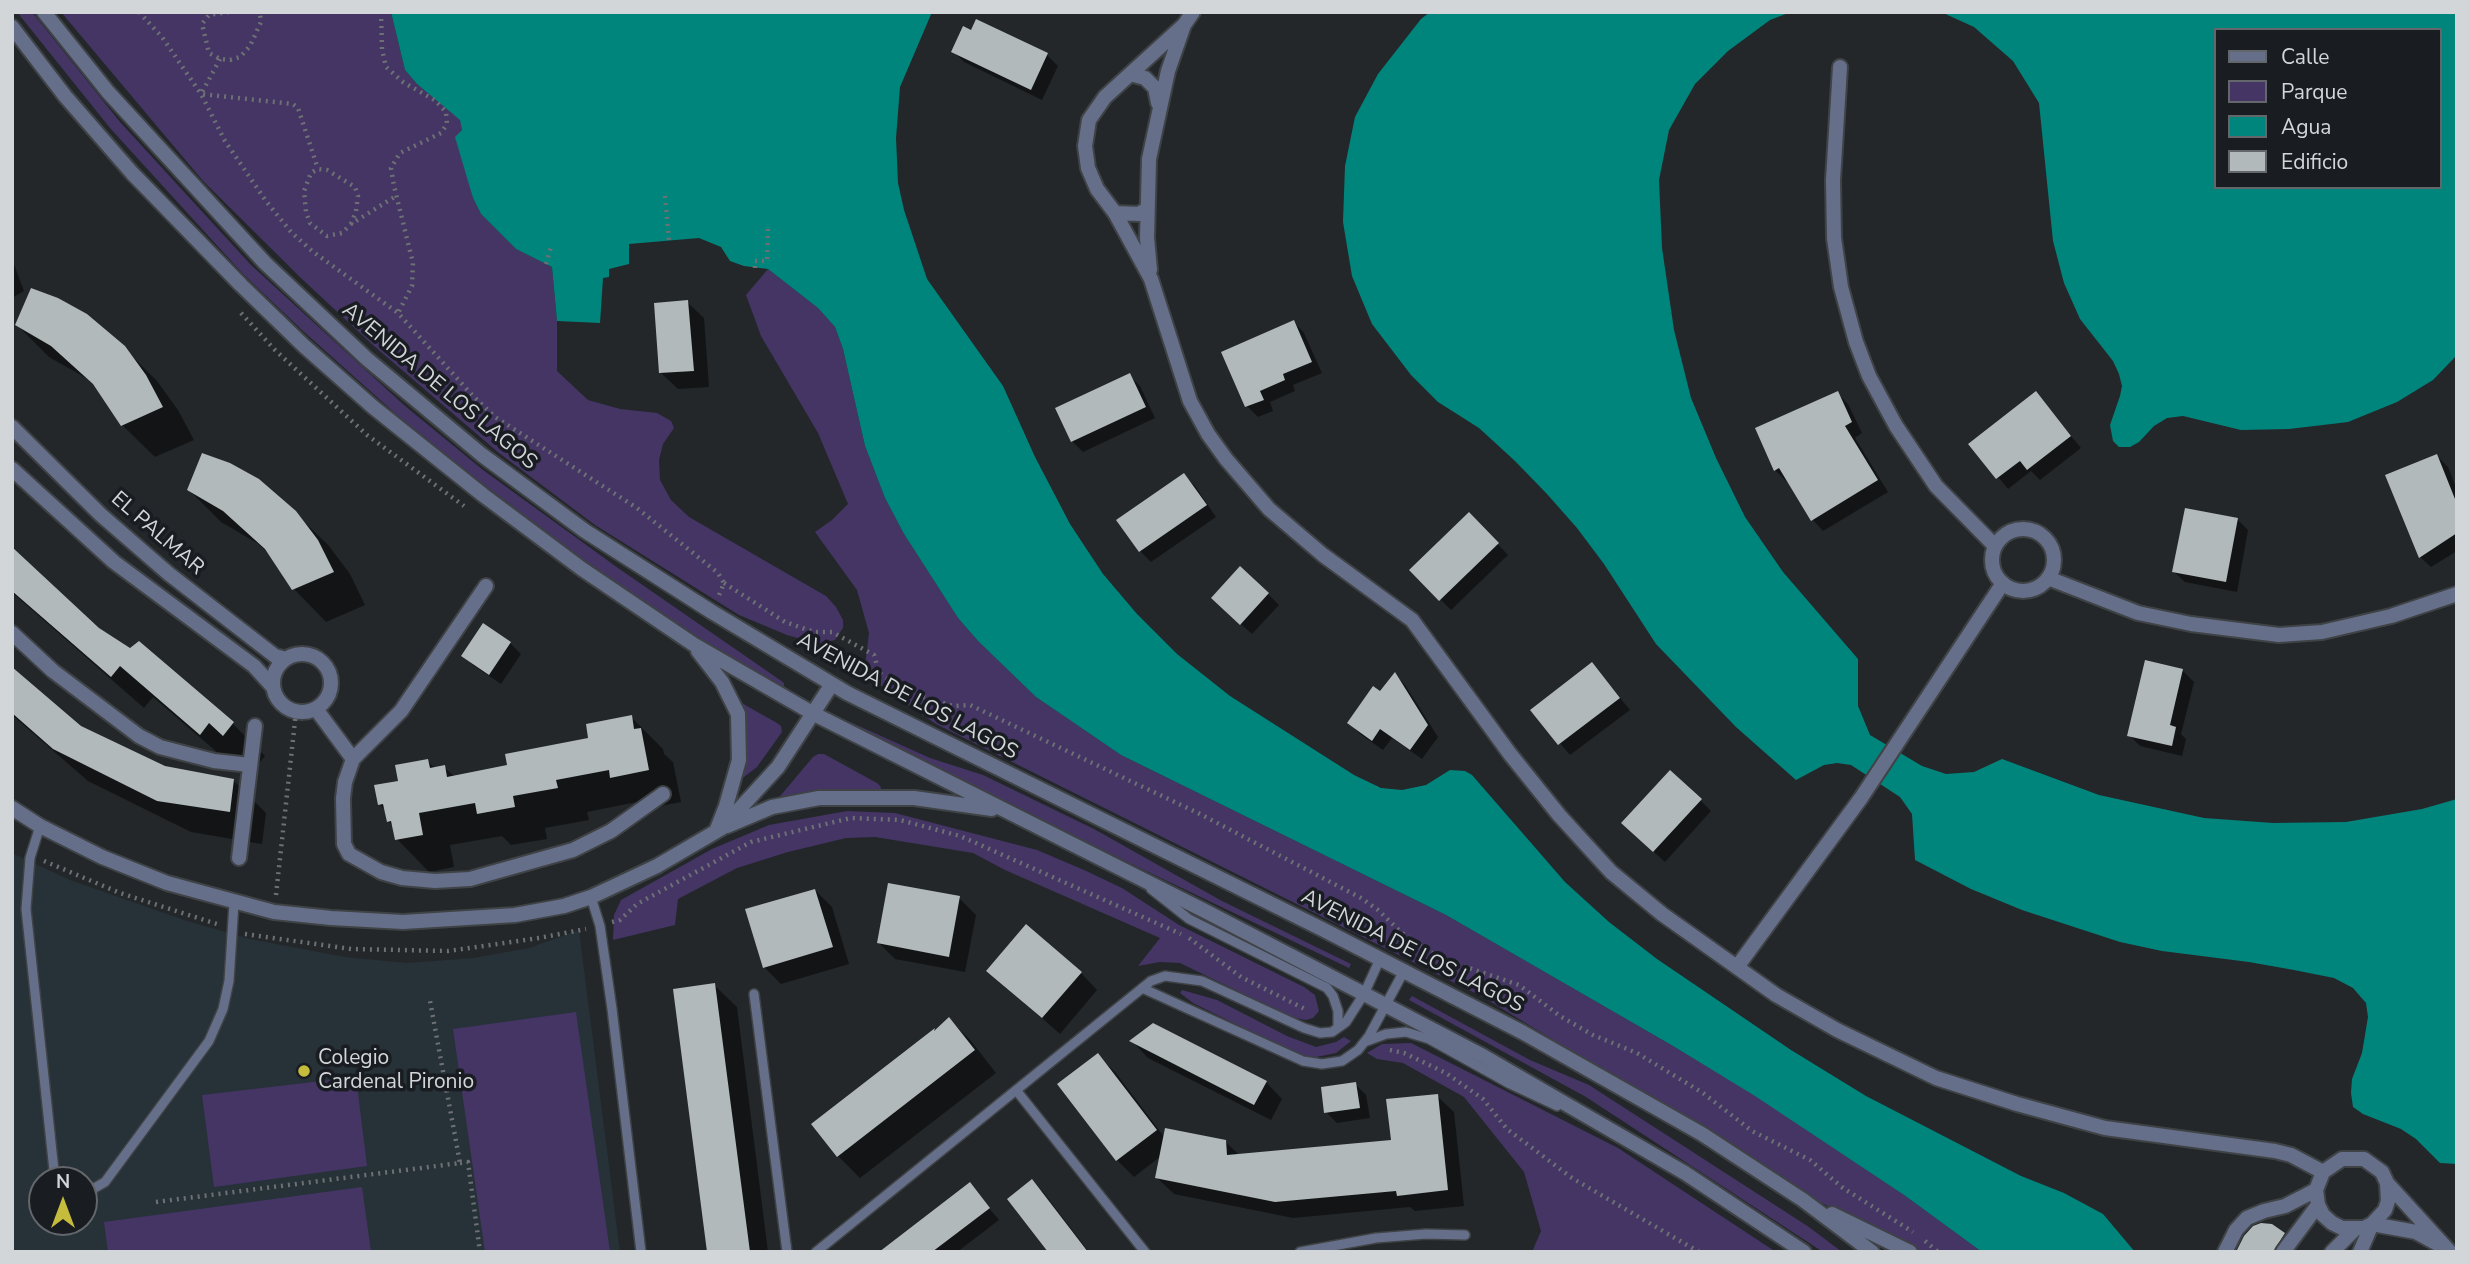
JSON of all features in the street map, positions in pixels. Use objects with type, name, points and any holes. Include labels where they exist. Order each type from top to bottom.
[{"type":"street","name":"AVENIDA DE LOS LAGOS","points":[[44,12],[108,92],[265,263],[368,359],[482,454],[585,531],[832,684],[968,755],[1522,1032],[1702,1134],[1803,1200],[1872,1252]]},
{"type":"street","points":[[1151,279],[1147,209],[1149,159],[1168,71],[1184,25],[1192,12]]},
{"type":"street","points":[[1184,25],[1105,97],[1088,120],[1085,146],[1088,169],[1097,190],[1115,213],[1151,279],[1190,401],[1208,434],[1269,509],[1323,555],[1412,620],[1559,816],[1611,872],[1662,914],[1776,995],[1837,1030],[1936,1078],[2105,1128],[2275,1151],[2291,1155],[2323,1172]]},
{"type":"street","points":[[12,27],[65,96],[132,173],[304,346],[373,407],[483,495],[582,569],[693,644],[814,714],[1131,873],[1483,1056],[1726,1199],[1804,1252]]},
{"type":"street","points":[[1840,67],[1833,180],[1834,238],[1841,287],[1856,342],[1869,376],[1890,416],[1916,456],[1937,486],[1995,545]]},
{"type":"street","points":[[1130,74],[1145,78],[1155,88],[1159,108]]},
{"type":"street","points":[[1115,213],[1139,214],[1147,209]]},
{"type":"street","name":"EL PALMAR","points":[[12,426],[101,515],[190,590],[275,656],[286,659],[294,656],[313,657],[327,668],[331,686],[328,695],[316,709]]},
{"type":"street","name":"EL PALMAR","points":[[12,469],[114,562],[254,666],[273,687],[281,703],[296,712]]},
{"type":"street","points":[[86,537],[101,515]]},
{"type":"street","points":[[2021,529],[2040,534],[2053,550],[2053,569],[2048,579],[2031,590],[2021,591],[2003,583],[1993,566],[1995,545],[2011,532],[2021,529]]},
{"type":"street","points":[[2048,579],[2138,613],[2191,624],[2279,635],[2322,632],[2391,616],[2457,594]]},
{"type":"street","points":[[1737,967],[1861,798],[2003,583]]},
{"type":"street","points":[[486,586],[401,711],[353,759],[344,790],[344,844],[349,854],[381,872],[402,878],[435,881],[470,879],[573,850],[611,831],[663,794]]},
{"type":"street","points":[[12,632],[52,671],[139,736],[160,747],[214,761],[250,765]]},
{"type":"street","points":[[693,644],[722,682],[738,714],[738,760],[719,830]]},
{"type":"street","points":[[273,687],[276,671],[286,659]]},
{"type":"street","points":[[719,830],[778,767],[832,684]]},
{"type":"street","points":[[296,712],[316,709],[353,759]]},
{"type":"street","points":[[239,858],[255,726]]},
{"type":"street","points":[[12,808],[40,826],[102,858],[167,883],[234,903],[270,911],[331,918],[403,922],[515,915],[591,898],[657,866],[719,830],[772,807],[819,798],[914,797],[1005,811]]},
{"type":"street","points":[[2283,1252],[2317,1197],[2323,1172],[2342,1159],[2353,1157],[2374,1164],[2387,1183],[2448,1250]]},
{"type":"street","points":[[2360,1252],[2372,1224],[2385,1210],[2388,1201],[2387,1183]]},
{"type":"street","points":[[2317,1197],[2323,1215],[2342,1228],[2354,1230]]},
{"type":"street","points":[[2225,1252],[2236,1230],[2247,1218],[2296,1201],[2317,1197]]},
{"type":"street","points":[[1803,1200],[1910,1252]]},
{"type":"street","points":[[2332,1252],[2354,1230],[2372,1224],[2416,1232],[2448,1250]]},
{"type":"lane","points":[[40,826],[31,855],[26,909],[53,1166]]},
{"type":"lane","points":[[1131,873],[1189,919],[1327,988],[1338,1011],[1338,1027]]},
{"type":"lane","points":[[591,898],[600,926],[612,1009],[641,1252]]},
{"type":"lane","points":[[98,1186],[105,1182],[209,1041],[223,1009],[227,991],[234,903]]},
{"type":"lane","points":[[816,1252],[1151,981],[1165,976],[1182,976],[1202,981],[1304,1028],[1320,1033],[1332,1032],[1346,1022],[1364,994],[1380,959]]},
{"type":"lane","points":[[1142,988],[1303,1062],[1322,1064],[1342,1061],[1359,1049],[1404,971]]},
{"type":"lane","points":[[754,994],[787,1252]]},
{"type":"lane","points":[[1365,1041],[1386,1034],[1406,1032],[1429,1039],[1510,1084],[1621,1136]]},
{"type":"lane","points":[[1016,1090],[1145,1252]]},
{"type":"lane","points":[[1300,1252],[1376,1238],[1426,1234],[1465,1235]]},
{"type":"path","points":[[139,12],[162,37],[201,94],[225,141],[291,232],[312,251],[398,313],[495,417],[637,508],[718,573],[724,583],[785,622],[814,632],[832,632],[873,655],[879,673],[910,693],[953,706],[970,705],[1200,814],[1361,898],[1427,951],[1519,985],[1560,1016],[1593,1035],[1637,1052],[1703,1093],[1752,1131],[1810,1160],[1843,1188],[1901,1222],[1938,1252]]},
{"type":"path","points":[[229,12],[209,15],[202,24],[209,53],[220,59],[230,60],[240,57],[250,46],[261,22],[257,12]]},
{"type":"path","points":[[381,12],[382,49],[386,67],[402,82],[436,102],[446,112],[447,124],[441,133],[400,153],[391,168],[413,263],[412,286],[398,313]]},
{"type":"path","points":[[201,94],[220,59]]},
{"type":"path","points":[[201,94],[293,104],[298,108],[317,169]]},
{"type":"path","points":[[351,224],[358,196],[355,187],[327,170],[317,169],[311,173],[304,191],[306,212],[310,223],[327,236],[342,233],[351,224],[396,196]]},
{"type":"path","points":[[665,196],[669,240]]},
{"type":"path","points":[[755,268],[755,261],[767,261],[768,228]]},
{"type":"path","points":[[546,264],[551,247]]},
{"type":"path","points":[[712,612],[724,583]]},
{"type":"path","points":[[260,937],[276,897],[296,712]]},
{"type":"path","points":[[31,855],[121,893],[260,937],[351,949],[447,951],[539,938],[620,920],[637,904],[751,842],[851,818],[901,820],[960,836],[1184,936],[1241,976],[1311,1012]]},
{"type":"path","points":[[430,1001],[460,1163]]},
{"type":"path","points":[[1365,1041],[1404,1053],[1446,1073],[1483,1099],[1507,1129],[1572,1178],[1699,1252]]},
{"type":"path","points":[[156,1202],[468,1162],[480,1252]]},
{"type":"shaded area","name":"Colegio Cardenal Pironio","points":[[12,853],[70,880],[187,921],[250,939],[345,957],[407,963],[473,958],[529,948],[579,930],[620,1252],[12,1252]]},
{"type":"green space","points":[[17,12],[32,12],[120,122],[251,265],[405,406],[483,470],[780,680],[784,687],[707,645],[609,579],[475,478],[397,415],[243,274],[110,128]]},
{"type":"green space","points":[[61,12],[391,12],[405,70],[417,84],[460,119],[462,130],[458,135],[473,198],[481,214],[516,249],[552,267],[557,321],[557,371],[588,400],[620,409],[657,413],[671,421],[674,428],[663,444],[659,460],[660,480],[671,500],[689,517],[826,596],[843,620],[843,628],[835,640],[818,644],[787,635],[739,615],[595,525],[499,453],[374,346],[203,181]]},
{"type":"green space","points":[[768,269],[818,308],[835,327],[843,349],[865,446],[885,498],[904,534],[958,618],[1036,697],[1121,755],[1446,915],[1673,1046],[1756,1096],[1904,1195],[1982,1252],[1913,1252],[1814,1199],[1483,997],[936,724],[874,681],[865,666],[869,633],[857,590],[815,532],[848,504],[818,433],[761,336],[746,295]]},
{"type":"green space","points":[[738,701],[777,723],[782,732],[757,767],[744,777],[740,774]]},
{"type":"green space","points":[[850,722],[930,758],[983,775],[1094,829],[1222,901],[1351,964],[1349,968],[847,728]]},
{"type":"green space","points":[[818,754],[824,754],[877,783],[881,787],[880,792],[776,801]]},
{"type":"green space","points":[[847,811],[895,813],[1037,850],[1122,888],[1179,925],[1304,987],[1315,995],[1319,1011],[1313,1018],[1306,1020],[1291,1017],[1180,963],[1160,962],[1138,966],[1160,938],[1005,870],[973,853],[875,837],[846,838],[737,868],[678,899],[675,925],[613,940],[614,915],[621,900],[712,849],[769,825]]},
{"type":"green space","points":[[1182,990],[1217,1000],[1287,1036],[1316,1047],[1344,1037],[1351,1041],[1336,1053],[1316,1057],[1300,1056],[1193,1003],[1180,993]]},
{"type":"green space","points":[[1412,996],[1530,1060],[1589,1085],[1809,1227],[1842,1252],[1823,1252],[1586,1097],[1409,1000]]},
{"type":"green space","points":[[576,1012],[610,1252],[485,1252],[453,1029]]},
{"type":"green space","points":[[1411,1043],[1618,1148],[1776,1252],[1532,1252],[1541,1231],[1524,1172],[1464,1097],[1403,1063],[1377,1059],[1367,1053],[1382,1044]]},
{"type":"green space","points":[[356,1077],[367,1166],[214,1187],[202,1095]]},
{"type":"green space","points":[[362,1187],[371,1252],[108,1252],[104,1222]]},
{"type":"water","points":[[391,12],[932,12],[900,87],[896,138],[898,183],[927,279],[1003,386],[1035,457],[1070,524],[1103,574],[1137,614],[1177,654],[1230,696],[1354,775],[1381,788],[1402,790],[1426,785],[1450,770],[1465,771],[1472,775],[1565,882],[1609,922],[1657,959],[1791,1050],[1866,1096],[2021,1176],[2064,1193],[2103,1214],[2135,1252],[1982,1252],[1904,1195],[1755,1096],[1673,1046],[1446,915],[1121,755],[1036,697],[958,618],[904,534],[885,498],[865,446],[843,349],[835,327],[818,308],[768,269],[730,261],[721,247],[699,238],[629,244],[629,264],[609,269],[609,277],[603,278],[600,323],[557,321],[552,267],[516,249],[481,214],[473,198],[455,137],[462,130],[460,120],[417,84],[405,70]]},
{"type":"water","points":[[1430,12],[1791,12],[1770,20],[1728,51],[1695,84],[1669,130],[1659,180],[1662,248],[1674,330],[1691,398],[1716,458],[1745,517],[1783,572],[1858,659],[1858,706],[1870,735],[1922,766],[1946,774],[1974,772],[2002,759],[2099,795],[2204,818],[2273,823],[2346,822],[2422,809],[2457,799],[2457,1164],[2440,1163],[2416,1139],[2401,1129],[2363,1114],[2353,1107],[2352,1079],[2362,1053],[2368,1017],[2366,1003],[2353,988],[2334,978],[2294,970],[2162,951],[2120,942],[2022,910],[1971,889],[1915,860],[1912,814],[1900,797],[1851,765],[1824,765],[1796,780],[1736,727],[1656,644],[1604,564],[1547,494],[1479,428],[1438,402],[1411,375],[1372,324],[1352,276],[1343,222],[1345,166],[1355,117],[1378,74],[1421,19]]},
{"type":"water","points":[[1941,12],[2457,12],[2457,355],[2433,380],[2397,402],[2348,422],[2289,429],[2241,430],[2183,416],[2167,418],[2154,426],[2139,442],[2130,447],[2119,447],[2113,441],[2110,425],[2122,386],[2119,374],[2113,361],[2080,319],[2064,283],[2053,241],[2039,103],[2013,61],[1974,27]]},
{"type":"building","points":[[976,19],[1048,53],[1031,90],[951,52],[963,26],[971,30]]},
{"type":"building","points":[[31,288],[58,298],[87,314],[125,346],[146,375],[163,407],[121,426],[93,384],[51,346],[15,325]]},
{"type":"building","points":[[688,300],[694,371],[659,373],[654,303]]},
{"type":"building","points":[[1294,320],[1312,362],[1283,374],[1285,380],[1260,391],[1264,400],[1245,407],[1221,352]]},
{"type":"building","points":[[1130,373],[1146,407],[1071,442],[1055,408]]},
{"type":"building","points":[[1838,391],[1852,422],[1845,426],[1878,480],[1811,521],[1779,468],[1774,471],[1755,428]]},
{"type":"building","points":[[2036,391],[2071,436],[2027,470],[2020,461],[1996,479],[1968,444]]},
{"type":"building","points":[[202,453],[230,463],[259,479],[296,511],[318,540],[334,572],[292,590],[265,549],[223,511],[187,490]]},
{"type":"building","points":[[2437,454],[2457,504],[2457,533],[2419,558],[2385,475]]},
{"type":"building","points":[[1184,473],[1207,505],[1139,552],[1116,520]]},
{"type":"building","points":[[2185,508],[2238,518],[2226,582],[2172,572]]},
{"type":"building","points":[[1469,512],[1499,543],[1439,601],[1409,570]]},
{"type":"building","points":[[12,547],[99,628],[130,648],[139,641],[234,722],[223,736],[209,723],[200,735],[120,666],[111,677],[12,591]]},
{"type":"building","points":[[1240,566],[1269,593],[1240,625],[1211,598]]},
{"type":"building","points":[[483,623],[511,642],[489,675],[461,656]]},
{"type":"building","points":[[2145,660],[2183,669],[2170,725],[2176,727],[2172,746],[2127,736]]},
{"type":"building","points":[[1592,662],[1620,698],[1558,745],[1530,710]]},
{"type":"building","points":[[12,667],[81,726],[165,766],[234,779],[230,812],[157,801],[53,749],[12,713]]},
{"type":"building","points":[[1395,672],[1428,725],[1410,750],[1380,729],[1372,741],[1347,723],[1373,686],[1380,691]]},
{"type":"building","points":[[632,715],[634,729],[641,728],[649,770],[610,778],[609,770],[556,780],[558,788],[513,796],[515,807],[477,814],[475,803],[419,813],[423,835],[395,840],[391,821],[387,822],[383,804],[378,805],[374,785],[398,781],[395,765],[428,759],[430,768],[445,765],[447,777],[507,765],[505,754],[588,738],[586,724]]},
{"type":"building","points":[[1670,770],[1702,799],[1653,852],[1621,823]]},
{"type":"building","points":[[888,883],[960,896],[949,957],[877,943]]},
{"type":"building","points":[[815,889],[833,947],[763,968],[745,909]]},
{"type":"building","points":[[1026,924],[1082,972],[1042,1018],[986,971]]},
{"type":"building","points":[[715,983],[750,1252],[707,1252],[673,989]]},
{"type":"building","points":[[949,1017],[975,1050],[837,1157],[811,1124]]},
{"type":"building","points":[[1153,1023],[1267,1081],[1254,1105],[1129,1041]]},
{"type":"building","points":[[1098,1053],[1157,1130],[1116,1161],[1057,1084]]},
{"type":"building","points":[[1356,1082],[1360,1108],[1324,1113],[1321,1087]]},
{"type":"building","points":[[1438,1094],[1448,1190],[1397,1196],[1396,1191],[1275,1202],[1155,1178],[1165,1128],[1226,1140],[1227,1155],[1391,1140],[1386,1099]]},
{"type":"building","points":[[1032,1179],[1088,1252],[1048,1252],[1007,1199]]},
{"type":"building","points":[[970,1182],[990,1208],[932,1252],[879,1252]]},
{"type":"building","points":[[2261,1223],[2272,1224],[2285,1233],[2273,1252],[2236,1252],[2244,1236],[2253,1226]]},
{"type":"place","name":"Colegio Cardenal Pironio","points":[[304,1071]]}]
